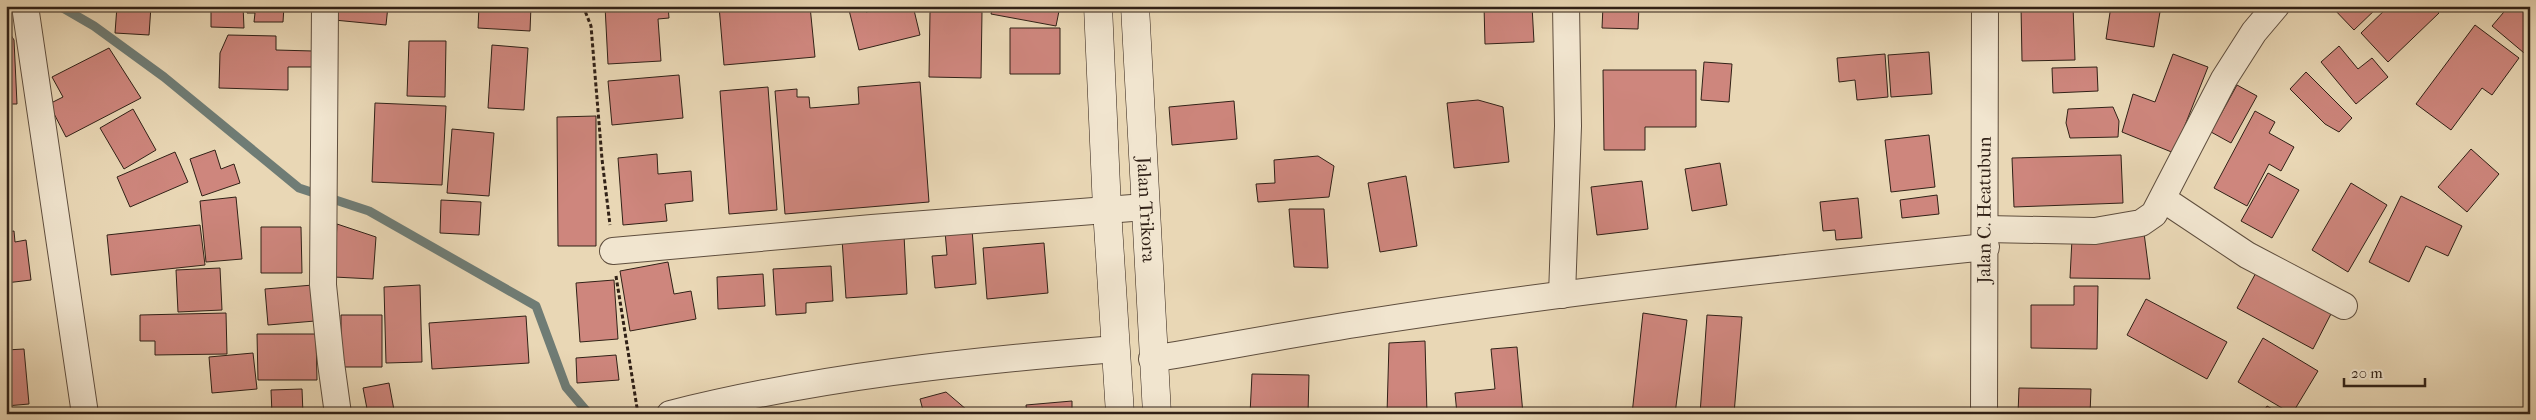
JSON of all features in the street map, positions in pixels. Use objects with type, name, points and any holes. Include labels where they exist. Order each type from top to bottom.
[{"type":"main road","name":"Jalan Trikora","points":[[1098,6],[1107,208],[1120,414]]},
{"type":"main road","name":"Jalan Trikora","points":[[1135,6],[1152,359],[1157,414]]},
{"type":"street","points":[[26,6],[86,414]]},
{"type":"street","points":[[325,6],[323,285],[330,363],[338,414]]},
{"type":"street","points":[[1562,295],[1568,126],[1566,6]]},
{"type":"street","name":"Jalan C. Heatubun","points":[[1984,414],[1986,238],[1985,6]]},
{"type":"street","points":[[1152,359],[1369,322],[1562,295],[1761,270],[1986,238],[2060,231],[2123,228],[2141,223],[2154,214],[2224,79],[2254,32],[2276,6]]},
{"type":"street","points":[[2163,199],[2247,255],[2344,306]]},
{"type":"street","points":[[613,251],[1107,208],[1145,207]]},
{"type":"street","points":[[670,414],[759,394],[937,366],[1116,349]]},
{"type":"path","points":[[583,6],[591,26],[602,160],[613,251],[638,414]]},
{"type":"building","points":[[89,6],[113,6],[112,10],[89,9]]},
{"type":"building","points":[[117,6],[151,6],[149,35],[115,33]]},
{"type":"building","points":[[211,6],[243,6],[244,28],[211,27]]},
{"type":"building","points":[[247,6],[284,6],[283,22],[254,22],[255,13],[247,13]]},
{"type":"building","points":[[335,6],[388,6],[386,25],[334,20]]},
{"type":"building","points":[[479,6],[531,6],[530,31],[478,28]]},
{"type":"building","points":[[605,6],[668,6],[669,18],[658,19],[661,61],[608,64]]},
{"type":"building","points":[[719,6],[810,6],[815,57],[724,65]]},
{"type":"building","points":[[848,6],[865,6],[866,12],[890,6],[913,6],[920,35],[859,50]]},
{"type":"building","points":[[993,6],[1060,6],[1056,26],[991,14]]},
{"type":"building","points":[[1484,6],[1532,6],[1534,42],[1485,44]]},
{"type":"building","points":[[1603,6],[1639,6],[1638,29],[1602,28]]},
{"type":"building","points":[[2021,6],[2073,6],[2075,60],[2022,61]]},
{"type":"building","points":[[2111,6],[2161,6],[2154,47],[2106,39]]},
{"type":"building","points":[[2331,6],[2379,6],[2354,30]]},
{"type":"building","points":[[2389,6],[2433,6],[2439,13],[2388,62],[2361,33]]},
{"type":"building","points":[[2509,6],[2522,6],[2530,13],[2530,58],[2492,26]]},
{"type":"building","points":[[930,12],[982,12],[981,78],[929,77]]},
{"type":"building","points":[[2475,25],[2519,58],[2492,95],[2482,88],[2451,130],[2416,104]]},
{"type":"building","points":[[6,27],[14,40],[17,104],[6,104]]},
{"type":"building","points":[[1010,28],[1060,28],[1060,74],[1010,74]]},
{"type":"building","points":[[228,35],[276,36],[276,50],[313,51],[312,67],[288,67],[288,90],[219,88],[220,53]]},
{"type":"building","points":[[409,41],[446,41],[445,97],[407,96]]},
{"type":"building","points":[[492,45],[528,48],[524,110],[488,108]]},
{"type":"building","points":[[2339,46],[2358,69],[2372,58],[2388,77],[2356,104],[2321,62]]},
{"type":"building","points":[[109,48],[141,98],[66,137],[49,104],[63,97],[52,77]]},
{"type":"building","points":[[1929,52],[1932,94],[1891,97],[1888,55]]},
{"type":"building","points":[[1885,54],[1888,97],[1857,100],[1855,80],[1839,82],[1837,58]]},
{"type":"building","points":[[2173,54],[2208,67],[2174,153],[2122,132],[2133,94],[2155,102]]},
{"type":"building","points":[[1704,62],[1732,64],[1729,102],[1701,100]]},
{"type":"building","points":[[2097,67],[2098,91],[2053,93],[2052,68]]},
{"type":"building","points":[[1603,70],[1696,70],[1696,127],[1645,127],[1645,150],[1604,150]]},
{"type":"building","points":[[2306,72],[2352,118],[2339,132],[2325,124],[2290,89]]},
{"type":"building","points":[[679,75],[683,118],[612,125],[608,81]]},
{"type":"building","points":[[920,82],[929,202],[785,214],[775,91],[797,89],[797,97],[809,97],[810,108],[859,104],[858,87]]},
{"type":"building","points":[[2237,85],[2257,96],[2231,143],[2211,132]]},
{"type":"building","points":[[768,87],[777,210],[729,214],[720,91]]},
{"type":"building","points":[[1478,100],[1503,107],[1509,162],[1454,168],[1447,103]]},
{"type":"building","points":[[1234,101],[1237,139],[1172,145],[1169,107]]},
{"type":"building","points":[[375,103],[446,106],[442,185],[372,182]]},
{"type":"building","points":[[2113,107],[2119,121],[2118,137],[2070,138],[2066,123],[2068,109]]},
{"type":"building","points":[[133,109],[156,150],[124,169],[100,128]]},
{"type":"building","points":[[2255,111],[2275,122],[2269,133],[2294,147],[2281,171],[2269,164],[2247,206],[2214,188]]},
{"type":"building","points":[[596,116],[596,246],[558,246],[557,117]]},
{"type":"building","points":[[452,129],[494,133],[489,196],[447,193]]},
{"type":"building","points":[[1929,135],[1935,187],[1891,192],[1885,140]]},
{"type":"building","points":[[2471,149],[2499,174],[2467,212],[2438,187]]},
{"type":"building","points":[[215,150],[221,169],[234,164],[240,183],[202,196],[190,159]]},
{"type":"building","points":[[175,152],[188,182],[130,207],[117,177]]},
{"type":"building","points":[[657,154],[658,174],[691,171],[693,201],[665,204],[667,221],[623,225],[618,158]]},
{"type":"building","points":[[2121,155],[2123,203],[2014,207],[2012,158]]},
{"type":"building","points":[[1318,156],[1334,166],[1329,197],[1258,202],[1256,184],[1275,183],[1274,160]]},
{"type":"building","points":[[1720,163],[1727,205],[1692,211],[1685,169]]},
{"type":"building","points":[[2268,173],[2299,190],[2272,238],[2241,221]]},
{"type":"building","points":[[1406,176],[1417,246],[1380,252],[1368,183]]},
{"type":"building","points":[[1642,181],[1648,229],[1597,235],[1591,187]]},
{"type":"building","points":[[2351,183],[2387,205],[2348,272],[2312,250]]},
{"type":"building","points":[[1937,195],[1939,214],[1902,218],[1900,200]]},
{"type":"building","points":[[2401,196],[2462,226],[2448,256],[2426,246],[2409,282],[2369,262]]},
{"type":"building","points":[[236,197],[242,259],[206,262],[200,201]]},
{"type":"building","points":[[1858,198],[1862,238],[1836,240],[1835,230],[1823,231],[1820,202]]},
{"type":"building","points":[[441,200],[481,202],[479,235],[440,233]]},
{"type":"building","points":[[1289,209],[1324,209],[1328,268],[1294,267]]},
{"type":"building","points":[[337,224],[376,237],[373,279],[334,277]]},
{"type":"building","points":[[200,225],[205,265],[111,275],[107,235]]},
{"type":"building","points":[[261,227],[301,227],[302,273],[261,273]]},
{"type":"building","points":[[972,229],[976,284],[935,288],[932,256],[947,255],[945,231]]},
{"type":"building","points":[[14,231],[15,242],[26,240],[31,280],[6,283],[6,232]]},
{"type":"building","points":[[2144,233],[2150,279],[2070,278],[2072,239]]},
{"type":"building","points":[[904,235],[907,294],[846,298],[842,239]]},
{"type":"building","points":[[1044,243],[1048,293],[987,299],[983,248]]},
{"type":"building","points":[[668,262],[674,294],[691,291],[696,319],[630,331],[620,271]]},
{"type":"building","points":[[831,266],[833,301],[806,303],[806,313],[776,315],[773,269]]},
{"type":"building","points":[[220,268],[222,310],[178,312],[176,270]]},
{"type":"building","points":[[2258,269],[2333,310],[2313,349],[2237,308]]},
{"type":"building","points":[[763,274],[765,306],[718,309],[717,277]]},
{"type":"building","points":[[614,280],[618,339],[580,342],[576,283]]},
{"type":"building","points":[[313,285],[315,321],[268,325],[265,289]]},
{"type":"building","points":[[420,285],[422,362],[386,363],[384,287]]},
{"type":"building","points":[[2074,286],[2098,286],[2097,349],[2031,348],[2031,305],[2074,305]]},
{"type":"building","points":[[2146,299],[2227,342],[2207,379],[2127,335]]},
{"type":"building","points":[[226,313],[227,354],[155,355],[155,341],[140,341],[140,315]]},
{"type":"building","points":[[1643,313],[1687,320],[1675,414],[1632,414]]},
{"type":"building","points":[[341,315],[382,315],[382,367],[341,367]]},
{"type":"building","points":[[1707,315],[1742,317],[1734,414],[1700,414]]},
{"type":"building","points":[[526,316],[529,363],[432,369],[429,323]]},
{"type":"building","points":[[257,334],[316,334],[317,380],[258,380]]},
{"type":"building","points":[[2263,338],[2318,371],[2292,414],[2238,382]]},
{"type":"building","points":[[1425,341],[1427,414],[1387,414],[1389,343]]},
{"type":"building","points":[[1517,347],[1523,414],[1457,414],[1455,393],[1495,389],[1491,349]]},
{"type":"building","points":[[24,349],[29,404],[6,406],[6,350]]},
{"type":"building","points":[[253,353],[257,389],[212,393],[209,357]]},
{"type":"building","points":[[616,355],[619,380],[577,383],[576,358]]},
{"type":"building","points":[[1252,374],[1309,375],[1308,414],[1250,414]]},
{"type":"building","points":[[389,383],[394,410],[409,414],[368,414],[363,388]]},
{"type":"building","points":[[2019,388],[2091,389],[2090,414],[2018,414]]},
{"type":"building","points":[[302,389],[303,414],[272,414],[271,390]]},
{"type":"building","points":[[946,392],[967,410],[963,414],[924,414],[920,399]]},
{"type":"building","points":[[1072,401],[1072,414],[1027,414],[1026,405]]},
{"type":"building","points":[[2267,406],[2281,414],[2262,414]]},
{"type":"waterway","points":[[63,8],[94,26],[164,77],[299,188],[369,211],[536,306],[566,387],[589,414]]}]
